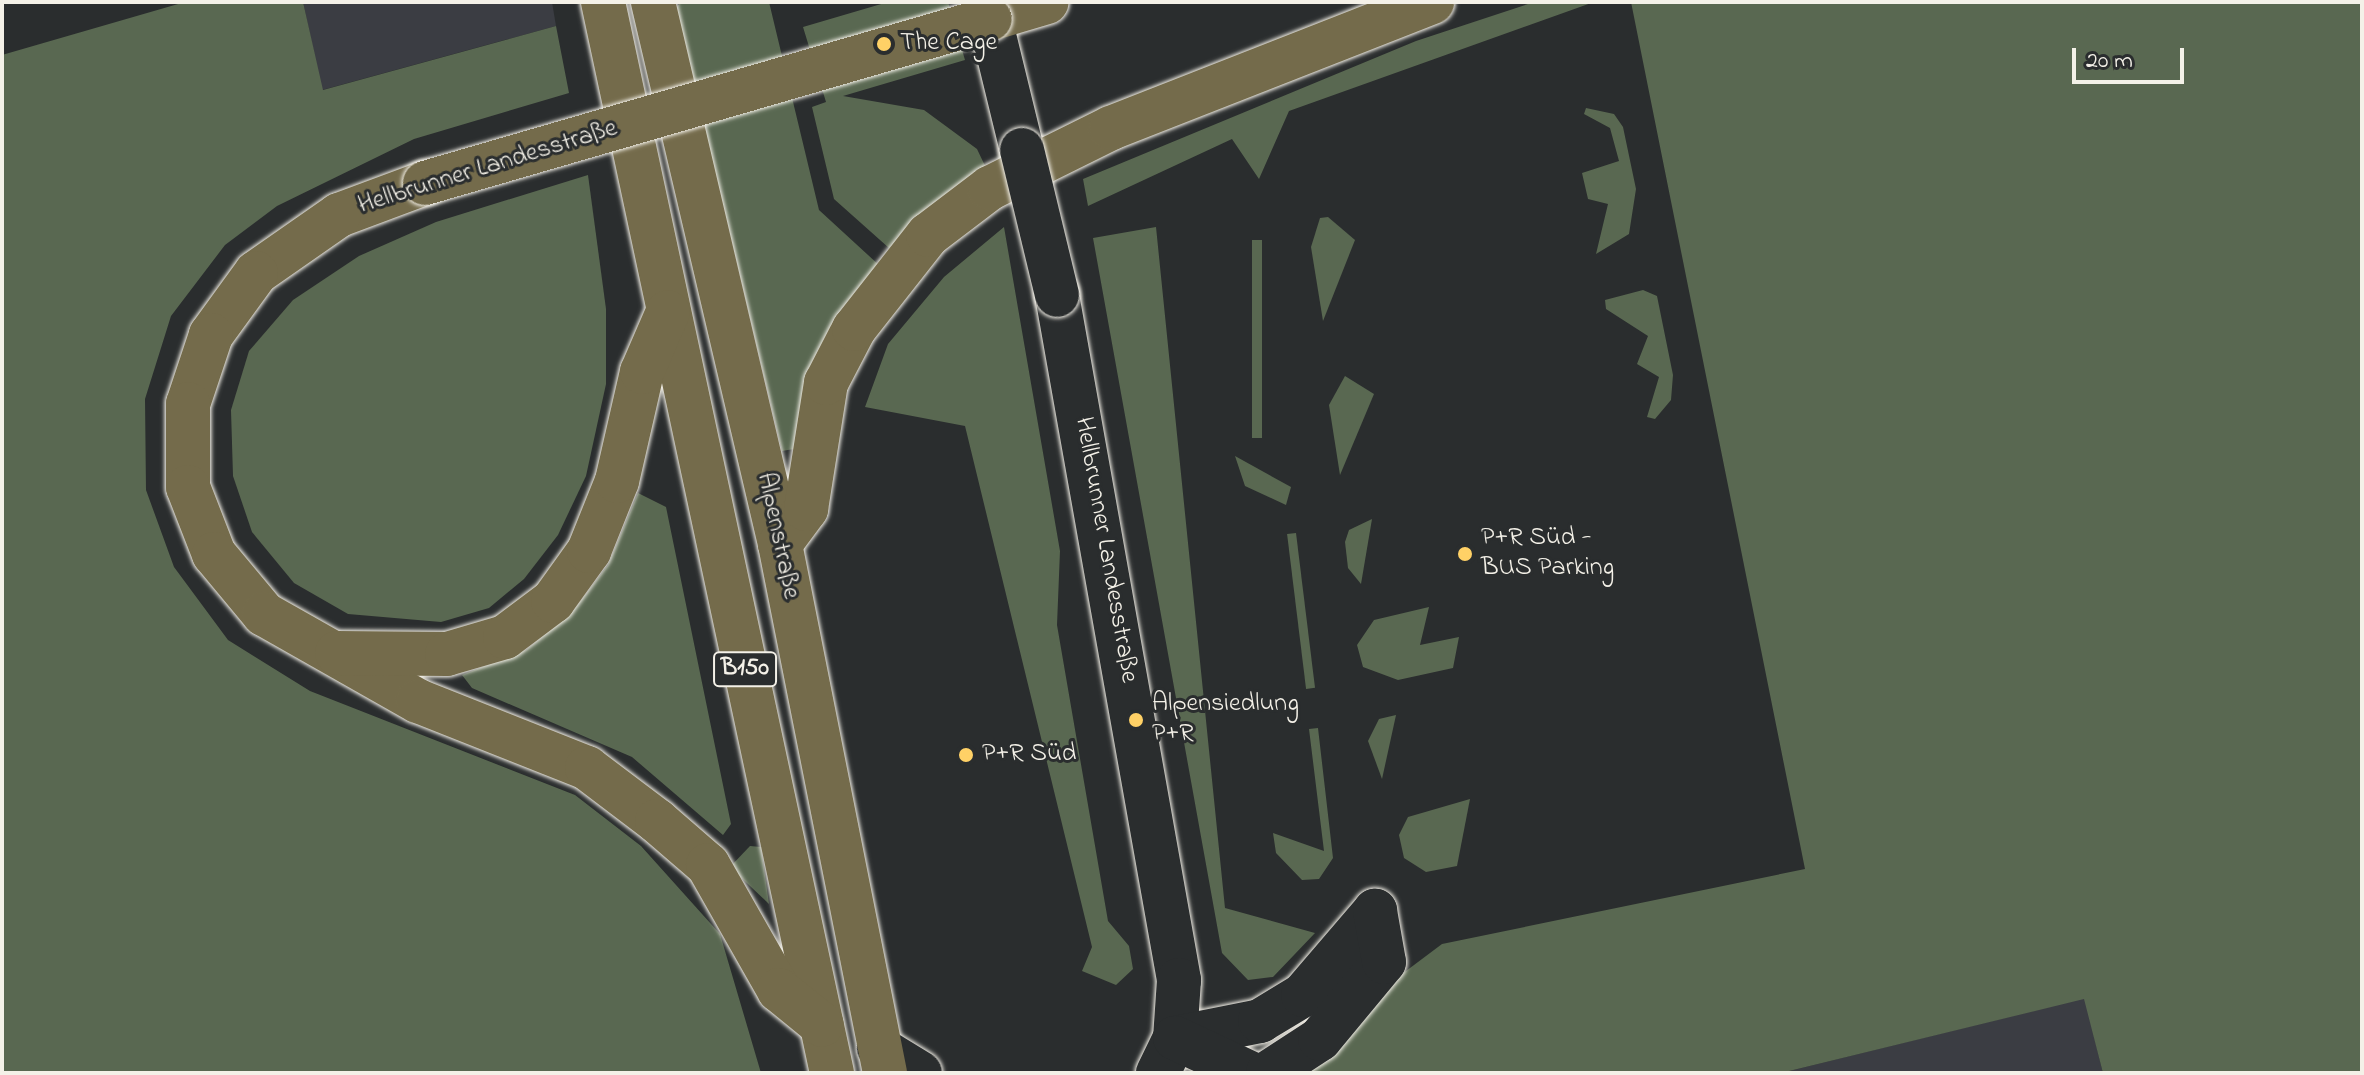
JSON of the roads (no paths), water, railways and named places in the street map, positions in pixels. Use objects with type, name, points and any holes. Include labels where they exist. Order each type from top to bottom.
[{"type":"main road","name":"B150","points":[[603,2],[832,1073]]},
{"type":"main road","name":"Alpenstraße","points":[[653,2],[780,544],[882,1060]]},
{"type":"main road","name":"Hellbrunner Landesstraße","points":[[822,1025],[779,990],[708,865],[587,768],[418,701],[264,614],[214,554],[188,487],[188,404],[211,335],[256,273],[339,215],[425,183],[1047,2]]},
{"type":"main road","points":[[780,544],[806,509],[826,383],[854,329],[928,235],[990,188],[1111,128],[1432,2]]},
{"type":"main road","name":"Hellbrunner Landesstraße","points":[[331,653],[447,654],[505,637],[553,601],[589,551],[617,481],[642,372],[668,312]]},
{"type":"street","name":"Hellbrunner Landesstraße","points":[[990,19],[1057,295],[1177,965],[1166,1055]]},
{"type":"street","points":[[1166,1055],[1260,1021],[1303,995],[1375,911],[1384,962],[1369,984],[1320,1039],[1268,1073]]},
{"type":"street","points":[[1166,1055],[1250,1073]]},
{"type":"street","points":[[882,1060],[920,1073]]},
{"type":"place","name":"The Cage","points":[[884,44]]},
{"type":"place","name":"P+R Süd - BUS Parking","points":[[1465,554]]},
{"type":"place","name":"Alpensiedlung P+R","points":[[1136,720]]},
{"type":"place","name":"P+R Süd","points":[[966,755]]}]
